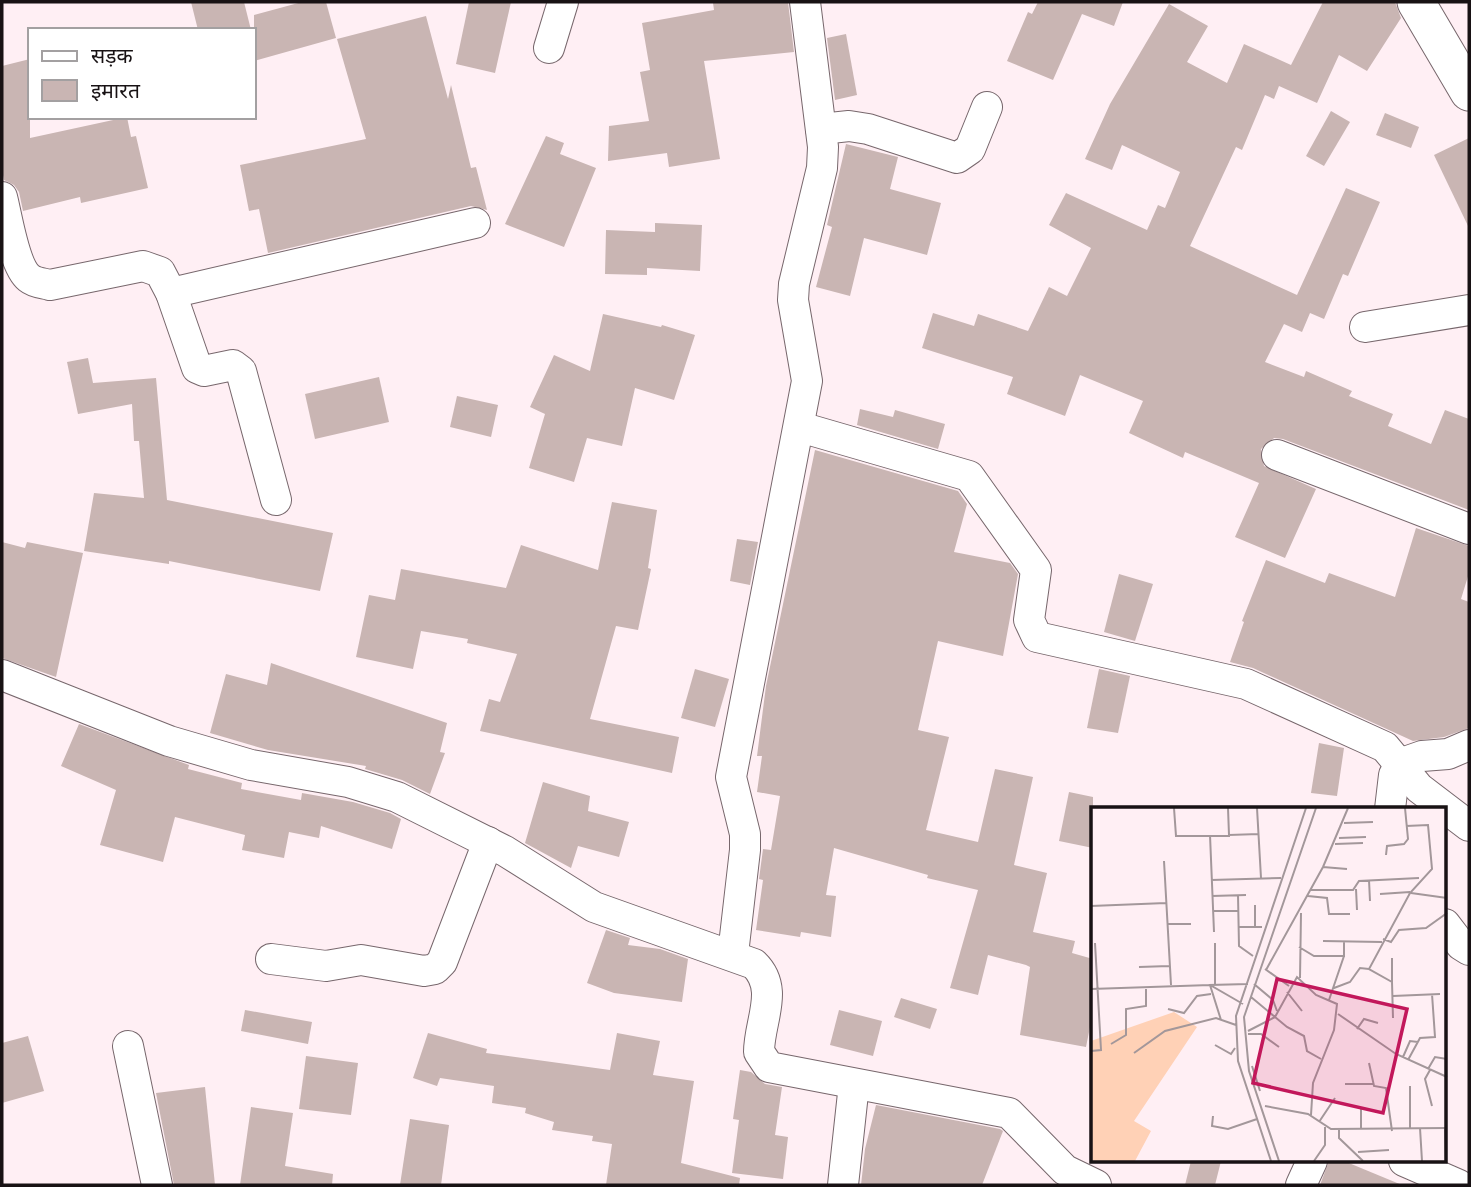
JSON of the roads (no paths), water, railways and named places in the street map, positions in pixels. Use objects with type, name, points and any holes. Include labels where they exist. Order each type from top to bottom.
[{"type":"street","points":[[549,48],[563,2]]},
{"type":"street","points":[[733,954],[745,834],[731,777],[807,381],[793,300],[794,284],[822,168],[821,129],[805,2]]},
{"type":"street","points":[[1416,2],[1469,92]]},
{"type":"street","points":[[821,129],[849,126],[868,129],[957,158],[970,149],[987,107]]},
{"type":"street","points":[[2,197],[19,264],[26,276],[36,282],[50,285],[143,266],[160,272],[171,293],[197,368],[204,371],[233,365],[241,371],[276,500]]},
{"type":"street","points":[[171,293],[475,223]]},
{"type":"street","points":[[1365,327],[1469,310]]},
{"type":"street","points":[[800,427],[974,480],[1037,570],[1029,620],[1037,637],[1237,681],[1385,747],[1402,763],[1419,788],[1444,807]]},
{"type":"street","points":[[1278,455],[1469,529]]},
{"type":"street","points":[[2,675],[169,741],[251,765],[348,782],[397,797],[488,842],[594,908],[733,954],[754,964],[767,982],[768,997],[759,1044],[762,1060],[769,1067],[1009,1113],[1065,1170],[1096,1185]]},
{"type":"street","points":[[1390,807],[1394,775],[1402,763],[1422,756],[1448,754],[1469,745]]},
{"type":"street","points":[[1446,809],[1469,826]]},
{"type":"street","points":[[271,959],[326,966],[361,960],[424,971],[435,969],[442,962],[488,842]]},
{"type":"street","points":[[1446,926],[1461,945],[1469,950]]},
{"type":"street","points":[[128,1046],[157,1185]]},
{"type":"street","points":[[843,1185],[854,1084]]},
{"type":"street","points":[[1301,1185],[1312,1162]]},
{"type":"street","points":[[1406,1162],[1459,1185]]}]
